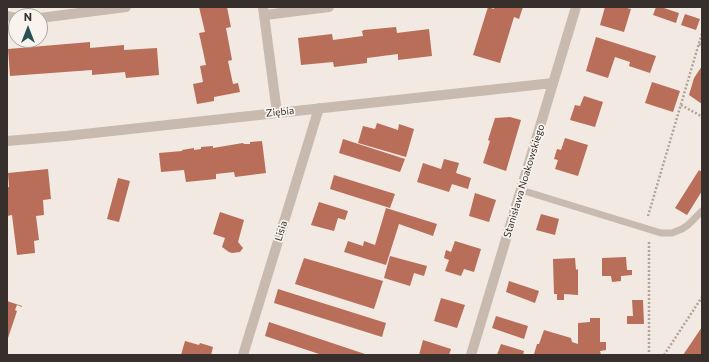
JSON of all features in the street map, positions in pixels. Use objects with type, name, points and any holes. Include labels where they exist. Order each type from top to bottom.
[{"type":"street","points":[[48,17],[126,7]]},
{"type":"street","points":[[278,113],[264,11],[329,7]]},
{"type":"street","name":"Stanisława Noakowskiego","points":[[471,355],[576,7]]},
{"type":"street","name":"Ziębia","points":[[7,141],[32,140],[553,83]]},
{"type":"street","name":"Lisia","points":[[243,355],[319,108]]},
{"type":"lane","points":[[521,190],[660,233],[677,231],[688,225],[702,211]]},
{"type":"path","points":[[649,355],[646,229],[702,33]]},
{"type":"path","points":[[681,105],[702,118]]},
{"type":"path","points":[[664,355],[702,297]]},
{"type":"building","points":[[199,7],[227,7],[231,27],[226,28],[232,60],[228,61],[233,84],[238,83],[240,92],[214,97],[214,101],[197,104],[193,84],[203,82],[200,66],[206,65],[199,33],[205,32]]},
{"type":"building","points":[[488,7],[494,9],[494,7],[523,7],[519,19],[514,17],[500,63],[473,55]]},
{"type":"building","points":[[605,7],[623,7],[631,9],[624,32],[600,25]]},
{"type":"building","points":[[656,7],[661,7],[679,13],[676,23],[653,15]]},
{"type":"building","points":[[685,14],[700,19],[696,30],[681,25]]},
{"type":"building","points":[[396,27],[397,33],[429,29],[432,56],[398,60],[398,54],[367,58],[367,63],[334,67],[333,62],[301,65],[298,38],[332,34],[333,40],[363,36],[362,31],[364,30]]},
{"type":"building","points":[[596,37],[656,56],[650,73],[629,66],[630,62],[615,57],[608,78],[586,71]]},
{"type":"building","points":[[90,42],[90,48],[124,45],[124,50],[157,48],[159,75],[126,78],[125,72],[92,75],[92,70],[10,76],[8,49],[48,48],[48,46]]},
{"type":"building","points":[[702,66],[702,104],[689,95],[694,78]]},
{"type":"building","points":[[652,82],[680,91],[673,112],[645,103]]},
{"type":"building","points":[[584,96],[603,102],[595,127],[570,120],[575,105],[580,106]]},
{"type":"building","points":[[510,117],[521,120],[506,171],[483,163],[495,118]]},
{"type":"building","points":[[377,123],[398,130],[399,124],[414,129],[406,157],[358,143],[363,126],[375,129]]},
{"type":"building","points":[[565,138],[588,145],[578,176],[555,169],[558,160],[554,159],[557,149],[561,150]]},
{"type":"building","points":[[343,139],[405,159],[400,172],[339,153]]},
{"type":"building","points":[[262,141],[266,173],[235,177],[234,172],[216,174],[216,179],[186,182],[184,170],[161,172],[159,153],[182,151],[194,148],[194,150],[201,149],[201,147],[213,146],[213,148],[243,143],[250,144],[250,142]]},
{"type":"building","points":[[444,159],[459,163],[456,173],[471,178],[468,189],[452,184],[449,192],[417,182],[423,163],[441,169]]},
{"type":"building","points":[[48,169],[51,199],[43,200],[44,215],[36,216],[39,240],[34,241],[35,253],[17,255],[12,215],[7,216],[7,187],[9,187],[8,173]]},
{"type":"building","points":[[699,170],[702,172],[702,191],[687,215],[675,208]]},
{"type":"building","points":[[334,175],[395,194],[390,208],[330,189]]},
{"type":"building","points":[[118,178],[130,181],[119,222],[107,219]]},
{"type":"building","points":[[475,193],[496,200],[489,222],[469,216]]},
{"type":"building","points":[[319,202],[348,211],[345,220],[338,218],[334,231],[311,225]]},
{"type":"building","points":[[386,208],[437,224],[433,236],[399,224],[386,265],[344,252],[348,241],[363,246],[364,241],[375,245]]},
{"type":"building","points":[[220,212],[244,220],[238,242],[243,248],[240,252],[229,252],[222,247],[225,238],[213,234]]},
{"type":"building","points":[[541,214],[559,219],[555,235],[536,230]]},
{"type":"building","points":[[455,241],[481,249],[474,272],[464,269],[461,276],[445,271],[449,260],[444,258],[446,250],[451,252]]},
{"type":"building","points":[[390,256],[427,266],[424,276],[414,273],[410,286],[384,278]]},
{"type":"building","points":[[626,257],[627,270],[632,270],[632,275],[621,276],[621,281],[612,282],[611,276],[602,276],[602,258]]},
{"type":"building","points":[[304,258],[383,281],[374,309],[295,284]]},
{"type":"building","points":[[575,258],[576,270],[578,269],[578,295],[564,294],[564,300],[557,300],[557,294],[554,294],[553,259]]},
{"type":"building","points":[[509,281],[539,291],[535,303],[506,292]]},
{"type":"building","points":[[278,289],[386,323],[382,337],[274,303]]},
{"type":"building","points":[[441,298],[465,305],[457,328],[434,321]]},
{"type":"building","points":[[632,300],[643,300],[644,324],[627,324],[627,316],[633,316]]},
{"type":"building","points":[[7,301],[22,306],[22,307],[17,305],[15,310],[17,311],[7,341]]},
{"type":"building","points":[[496,316],[528,326],[524,339],[492,328]]},
{"type":"building","points":[[590,318],[600,318],[600,342],[606,342],[606,350],[600,351],[601,355],[534,354],[544,330],[571,338],[572,342],[578,344],[578,323],[590,322]]},
{"type":"building","points":[[269,322],[368,355],[322,355],[265,336]]},
{"type":"building","points":[[702,327],[702,355],[683,355]]},
{"type":"building","points":[[423,340],[451,349],[449,355],[419,355]]},
{"type":"building","points":[[185,341],[213,347],[211,355],[181,355]]},
{"type":"building","points":[[501,344],[524,351],[523,355],[497,355]]}]
